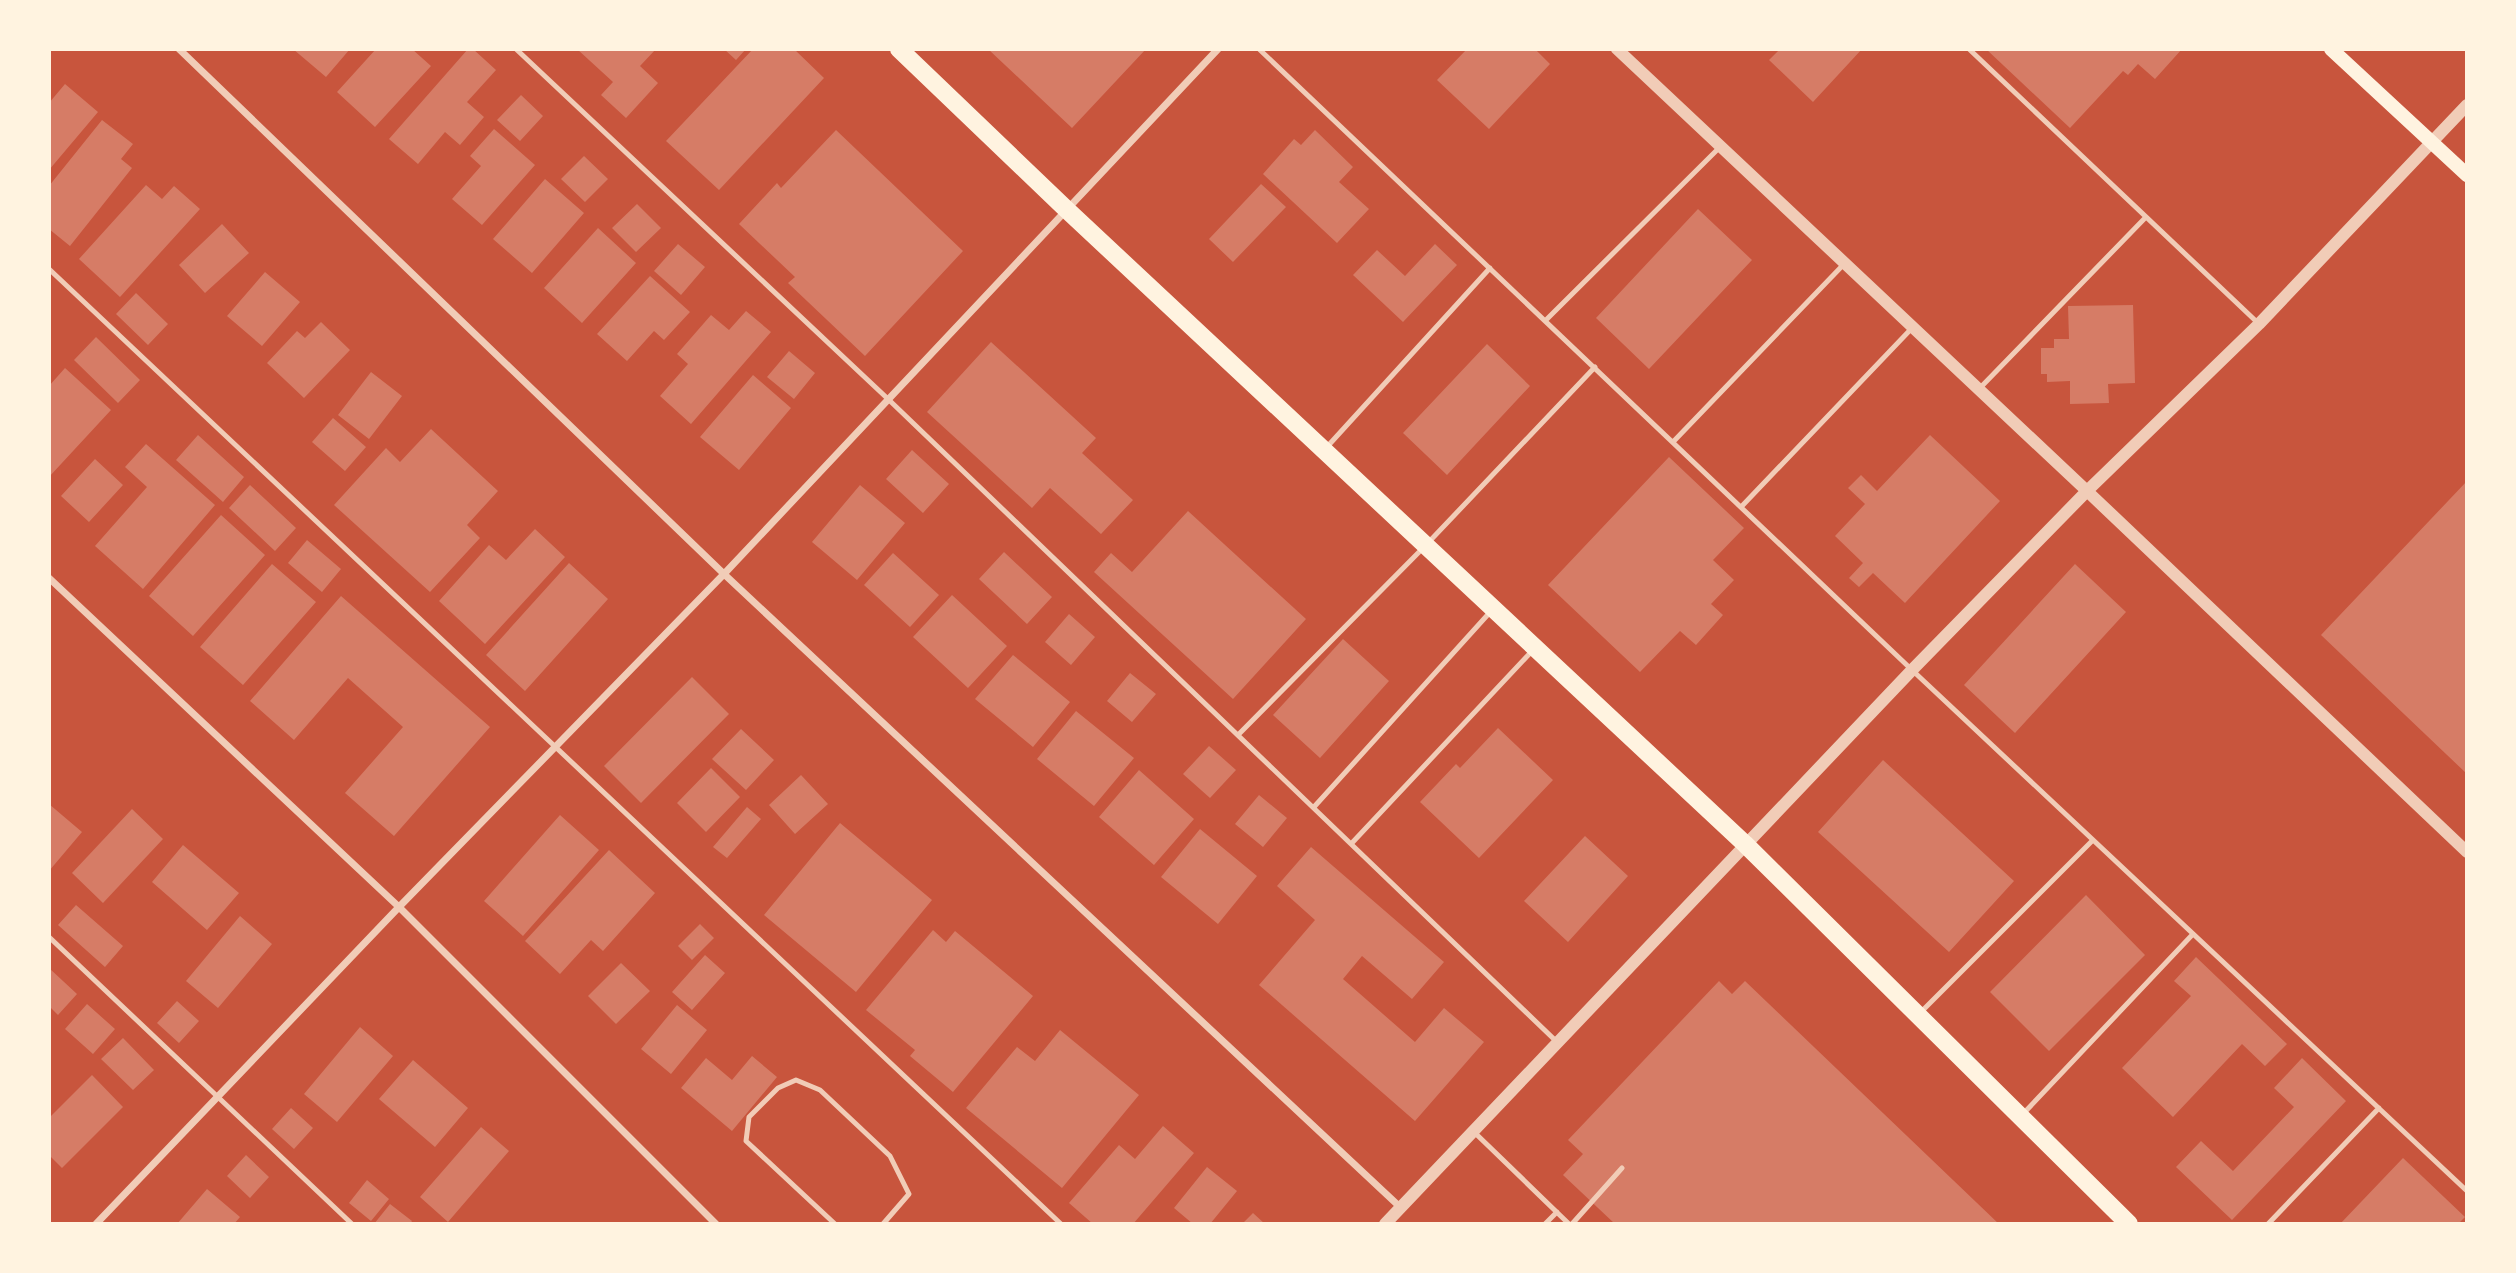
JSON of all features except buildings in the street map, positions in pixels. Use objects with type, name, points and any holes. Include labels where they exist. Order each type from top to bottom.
[{"type":"main road","points":[[900,49],[1066,209],[1745,844],[2129,1224]]},
{"type":"main road","points":[[2331,49],[2467,175]]},
{"type":"street","points":[[179,49],[724,574],[1400,1208]]},
{"type":"street","points":[[96,1224],[399,907],[724,574],[1219,49]]},
{"type":"street","points":[[1617,49],[2467,852]]},
{"type":"street","points":[[1388,1223],[1557,1041],[1912,670],[2087,491],[2259,324],[2467,105]]},
{"type":"street","points":[[49,578],[399,907],[716,1224]]},
{"type":"lane","points":[[516,49],[888,399],[1557,1041]]},
{"type":"lane","points":[[1259,49],[1912,670],[2467,1191]]},
{"type":"lane","points":[[1969,49],[2259,324]]},
{"type":"lane","points":[[1546,320],[1721,146]]},
{"type":"lane","points":[[1979,389],[2146,217]]},
{"type":"lane","points":[[1673,442],[1845,263]]},
{"type":"lane","points":[[1324,450],[1490,268]]},
{"type":"lane","points":[[49,269],[1061,1224]]},
{"type":"lane","points":[[1742,506],[1913,327]]},
{"type":"lane","points":[[1238,735],[1426,545],[1595,368]]},
{"type":"lane","points":[[1314,807],[1494,609]]},
{"type":"lane","points":[[1351,844],[1536,648]]},
{"type":"lane","points":[[1918,1015],[2093,840]]},
{"type":"lane","points":[[2020,1116],[2193,934]]},
{"type":"lane","points":[[49,937],[352,1224]]},
{"type":"lane","points":[[835,1224],[746,1141],[749,1117],[778,1088],[796,1080],[820,1090],[890,1156],[909,1194],[883,1224]]},
{"type":"lane","points":[[2268,1224],[2379,1108]]},
{"type":"lane","points":[[1473,1131],[1570,1224],[1622,1168]]},
{"type":"lane","points":[[1545,1224],[1556,1212]]}]
